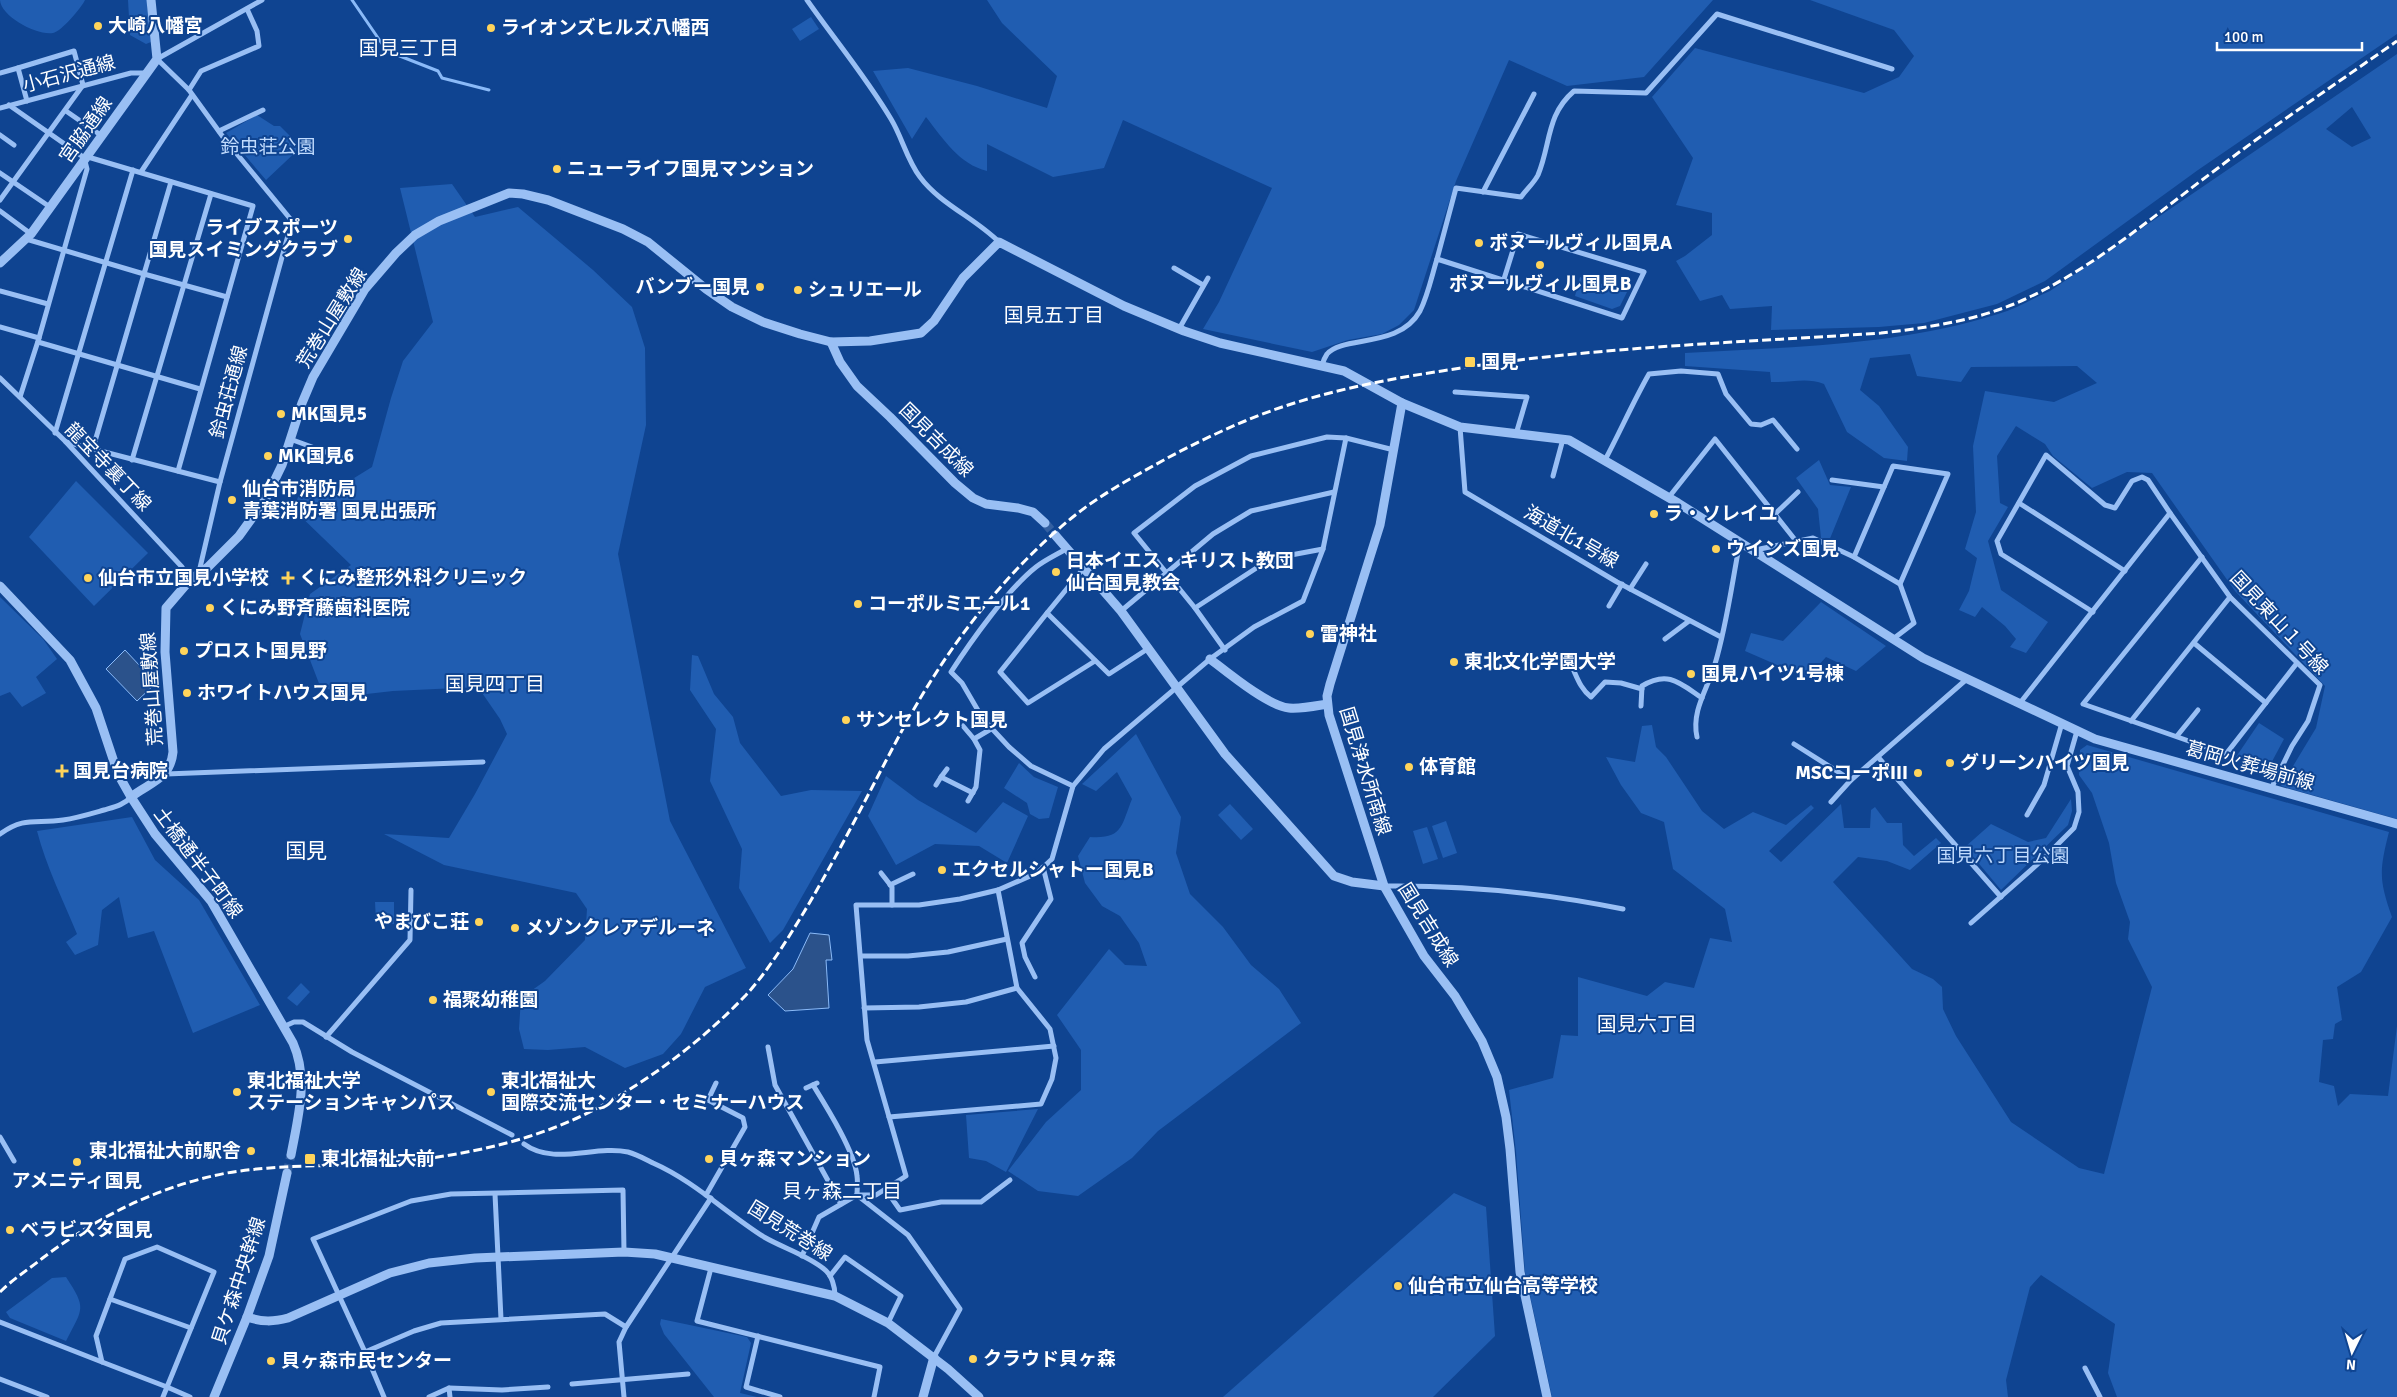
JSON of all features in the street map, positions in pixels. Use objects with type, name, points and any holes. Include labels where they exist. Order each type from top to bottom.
[{"type":"street","points":[[151,0],[157,59],[190,93],[219,131],[263,110]]},
{"type":"street","points":[[157,59],[168,55],[262,0]]},
{"type":"street","points":[[808,0],[864,78],[892,121],[919,177],[936,194],[984,227],[999,242],[1124,306],[1179,329],[1220,343],[1344,371],[1402,403],[1460,427],[1563,438],[1553,476]]},
{"type":"street","points":[[140,172],[190,93],[201,71],[259,46],[258,31],[247,9]]},
{"type":"street","points":[[1322,365],[1327,353],[1340,347],[1387,337],[1403,328],[1419,312],[1437,259],[1456,188],[1521,197],[1537,177],[1552,122],[1563,100],[1574,91],[1646,93],[1717,14],[1892,68]]},
{"type":"street","points":[[0,73],[74,51],[83,86],[0,200]]},
{"type":"street","name":"宮脇通線","points":[[0,263],[28,236],[50,208],[157,59]]},
{"type":"street","points":[[18,68],[27,101]]},
{"type":"street","name":"小石沢通線","points":[[0,108],[131,73],[146,73]]},
{"type":"street","points":[[1483,192],[1534,94]]},
{"type":"street","points":[[9,106],[48,135],[86,159],[133,170],[253,206],[178,471]]},
{"type":"street","points":[[66,111],[102,136]]},
{"type":"street","name":"鈴虫荘通線","points":[[198,572],[220,482],[292,221],[219,131]]},
{"type":"street","points":[[0,135],[14,146]]},
{"type":"street","points":[[20,397],[87,169],[86,159]]},
{"type":"street","points":[[55,433],[133,170]]},
{"type":"street","points":[[0,173],[50,208]]},
{"type":"street","points":[[93,448],[171,182]]},
{"type":"street","name":"荒巻山屋敷線","points":[[166,774],[172,763],[173,752],[165,652],[164,619],[166,608],[198,572],[208,567],[239,536],[265,500],[282,465],[302,403],[313,377],[365,289],[396,253],[415,235],[439,220],[509,193],[548,200],[622,229],[648,242],[706,289],[732,307],[763,322],[830,342],[870,341],[921,333],[934,321],[963,278],[999,242]]},
{"type":"street","points":[[132,460],[211,194]]},
{"type":"street","points":[[0,211],[28,236],[64,250],[227,297]]},
{"type":"street","points":[[1437,259],[1622,318],[1644,272],[1518,234],[1504,279]]},
{"type":"street","points":[[1174,268],[1203,285]]},
{"type":"street","points":[[1179,329],[1208,278]]},
{"type":"street","points":[[0,291],[48,304]]},
{"type":"street","points":[[0,327],[79,354],[200,389]]},
{"type":"street","name":"国見吉成線","points":[[830,342],[840,362],[857,386],[955,483],[973,498],[986,504],[1033,512],[1045,523]]},
{"type":"street","points":[[1605,460],[1626,421],[1635,398],[1650,374],[1681,371],[1718,374],[1726,394],[1751,424],[1761,425],[1773,420],[1797,449]]},
{"type":"street","name":"龍宝寺裏丁線","points":[[0,378],[65,441],[182,567],[190,580]]},
{"type":"street","points":[[1455,392],[1527,397],[1516,434]]},
{"type":"street","name":"国見浄水所南線","points":[[1384,886],[1332,725],[1327,704],[1330,684],[1380,525],[1402,403]]},
{"type":"street","name":"海道北1号線","points":[[1460,427],[1465,492],[1630,589],[1721,637]]},
{"type":"street","points":[[1225,650],[1195,608],[1134,533],[1195,486],[1251,456],[1327,437],[1346,438],[1394,450]]},
{"type":"street","points":[[802,1256],[819,1217],[857,1195],[876,1195],[906,1176],[875,1062],[867,1040],[856,905],[919,905],[960,899],[998,890],[1037,873],[1052,859],[1073,786],[1104,749],[1210,659],[1225,650],[1254,627],[1303,600],[1323,549],[1346,438]]},
{"type":"street","name":"葛岡火葬場前線","points":[[1563,438],[1669,497],[1923,658],[2095,739],[2397,824]]},
{"type":"street","points":[[1669,497],[1715,439],[1796,541]]},
{"type":"street","points":[[290,440],[345,459]]},
{"type":"street","points":[[65,441],[220,482]]},
{"type":"street","name":"国見東山１号線","points":[[2019,503],[2046,455],[2105,505],[2115,508],[2132,481],[2142,477],[2148,480],[2230,597],[2320,685],[2308,721],[2292,746],[2271,789]]},
{"type":"street","points":[[1854,557],[1893,466],[1948,474],[1900,584]]},
{"type":"street","points":[[1832,480],[1884,487]]},
{"type":"street","points":[[1120,610],[1213,534],[1251,511],[1334,492]]},
{"type":"street","points":[[1775,514],[1798,492]]},
{"type":"street","points":[[2093,612],[2001,554],[1997,541],[2019,503],[2125,571]]},
{"type":"street","points":[[2020,703],[2170,513]]},
{"type":"street","name":"国見吉成線","points":[[1055,535],[1120,610],[1225,754],[1334,876],[1352,882],[1384,886],[1424,956],[1455,996],[1482,1041],[1497,1077],[1506,1117],[1520,1272],[1547,1397]]},
{"type":"street","points":[[1753,551],[1813,538],[1854,557],[1900,584],[1914,623],[1892,639]]},
{"type":"street","points":[[1697,737],[1695,728],[1696,714],[1715,664],[1740,542]]},
{"type":"street","points":[[1066,548],[1036,567],[1020,583],[989,619],[951,672],[962,683],[991,728],[1031,766],[1073,786]]},
{"type":"street","points":[[1195,608],[1258,567],[1291,555],[1323,549]]},
{"type":"street","points":[[2202,557],[2082,704],[2226,754],[2297,663]]},
{"type":"street","points":[[1630,589],[1646,564]]},
{"type":"street","points":[[1083,569],[1000,672],[1028,703],[1095,661]]},
{"type":"street","points":[[1609,606],[1622,584]]},
{"type":"street","name":"土橋通半子町線","points":[[0,586],[70,660],[96,708],[118,774],[131,797],[155,834],[211,901],[285,1026],[298,1055],[302,1081],[301,1107],[291,1154]]},
{"type":"street","points":[[2131,721],[2230,597]]},
{"type":"street","points":[[1047,613],[1109,674],[1148,648]]},
{"type":"street","points":[[1665,639],[1689,621]]},
{"type":"street","points":[[2194,642],[2266,703]]},
{"type":"street","points":[[1567,657],[1577,673],[1582,690],[1591,697],[1605,682],[1621,683],[1642,689]]},
{"type":"street","points":[[1210,659],[1246,686],[1279,705],[1288,708],[1327,704]]},
{"type":"street","points":[[1641,706],[1642,686],[1649,681],[1673,678],[1702,698]]},
{"type":"street","points":[[1831,802],[1851,780],[1968,678]]},
{"type":"street","points":[[2177,736],[2198,710]]},
{"type":"street","points":[[2027,815],[2044,785],[2062,723]]},
{"type":"street","points":[[964,726],[980,750],[976,787],[968,801]]},
{"type":"street","points":[[974,739],[991,728]]},
{"type":"street","points":[[1971,923],[2074,828],[2079,812],[2078,792],[2067,766],[2077,730]]},
{"type":"street","points":[[1794,744],[1851,780]]},
{"type":"street","points":[[1878,757],[2001,897]]},
{"type":"street","points":[[0,834],[15,824],[31,820],[60,820],[79,817],[125,804],[131,797],[166,774],[483,762]]},
{"type":"street","points":[[936,785],[947,769]]},
{"type":"street","points":[[941,776],[973,793]]},
{"type":"street","points":[[1035,977],[1025,957],[1022,943],[1051,899],[1043,867]]},
{"type":"street","points":[[881,873],[892,887],[892,905]]},
{"type":"street","points":[[890,885],[913,874]]},
{"type":"street","points":[[1384,886],[1456,886],[1592,902],[1623,909]]},
{"type":"street","points":[[326,1037],[410,940],[411,890]]},
{"type":"street","points":[[889,1117],[1041,1104],[1052,1079],[1056,1058],[1054,1046],[1050,1029],[1017,988],[1006,940],[998,890]]},
{"type":"street","points":[[860,956],[908,956],[940,953],[1006,940]]},
{"type":"street","points":[[864,1008],[966,1002],[1017,988]]},
{"type":"street","points":[[285,1026],[294,1022],[303,1022],[326,1037],[512,1135]]},
{"type":"street","points":[[875,1062],[1054,1046]]},
{"type":"street","points":[[768,1047],[775,1085],[841,1204]]},
{"type":"street","points":[[624,1397],[619,1342],[626,1327],[671,1258],[708,1196],[745,1128],[743,1118],[708,1100],[716,1084]]},
{"type":"street","points":[[806,1088],[815,1084],[843,1136],[857,1175],[857,1195]]},
{"type":"street","points":[[0,1136],[14,1162]]},
{"type":"street","name":"国見荒巻線","points":[[524,1144],[532,1150],[547,1154],[574,1155],[606,1149],[630,1153],[673,1172],[764,1237],[825,1269],[835,1289],[835,1296]]},
{"type":"street","name":"貝ケ森中央幹線","points":[[214,1397],[247,1317],[269,1256],[287,1173]]},
{"type":"street","points":[[886,1190],[900,1210],[941,1202],[981,1202],[1010,1180]]},
{"type":"street","points":[[384,1397],[313,1238],[411,1201],[451,1194],[622,1190],[624,1252]]},
{"type":"street","points":[[495,1194],[500,1319]]},
{"type":"street","points":[[857,1195],[908,1235],[960,1308],[934,1357],[923,1397]]},
{"type":"street","points":[[102,1362],[96,1336],[125,1259],[157,1247],[214,1272],[163,1397]]},
{"type":"street","points":[[247,1317],[260,1322],[274,1322],[288,1318],[408,1267],[452,1260],[624,1252],[671,1258],[835,1296],[888,1323],[934,1357],[979,1397]]},
{"type":"street","points":[[830,1276],[845,1257],[901,1296],[888,1323]]},
{"type":"street","points":[[711,1268],[697,1321],[880,1367],[874,1397]]},
{"type":"street","points":[[110,1299],[191,1328]]},
{"type":"street","points":[[365,1352],[414,1331],[441,1324],[605,1314],[626,1327]]},
{"type":"street","points":[[0,1322],[190,1397]]},
{"type":"street","points":[[758,1336],[746,1387],[780,1397]]},
{"type":"street","points":[[2085,1368],[2100,1397]]},
{"type":"street","points":[[572,1384],[688,1374]]},
{"type":"street","points":[[0,1379],[47,1397]]},
{"type":"street","points":[[429,1397],[449,1388],[502,1390],[548,1387]]},
{"type":"street","points":[[449,1388],[450,1397]]},
{"type":"street","points":[[502,1390],[503,1397]]},
{"type":"green space","points":[[0,0],[85,0],[76,13],[57,32],[46,33],[39,32],[13,19],[2,6]]},
{"type":"green space","points":[[128,0],[147,0],[151,42],[146,44],[130,35]]},
{"type":"green space","points":[[987,0],[1713,0],[1644,77],[1567,86],[1509,60],[1456,181],[1414,310],[1399,325],[1382,334],[1348,340],[1312,352],[1203,329],[1219,302],[1272,188],[1123,120],[1104,168],[1053,177],[987,144],[987,171],[977,168],[953,150],[926,117],[912,139],[873,71],[908,68],[977,86],[1047,108],[1057,76],[1002,23]]},
{"type":"green space","points":[[1810,0],[2397,0],[2397,34],[2198,170],[2045,281],[1997,304],[1924,323],[1879,327],[1771,330],[1772,306],[1730,309],[1722,295],[1700,301],[1676,261],[1712,235],[1712,213],[1676,205],[1693,158],[1652,97],[1695,48],[1864,93],[1899,77],[1914,56],[1894,30]]},
{"type":"green space","points":[[811,17],[819,29],[800,41],[792,29]]},
{"type":"green space","points":[[2397,54],[2397,819],[2281,786],[2316,728],[2325,686],[2235,591],[2152,473],[2127,472],[2092,488],[2053,456],[2045,444],[2016,426],[1997,456],[2000,503],[2008,507],[1988,541],[2001,590],[2048,622],[2026,653],[2010,647],[2016,639],[2005,626],[1982,607],[1975,617],[1959,610],[1969,591],[1977,558],[1965,549],[1976,512],[1973,446],[1985,391],[2054,402],[2097,383],[2077,366],[1971,367],[1961,382],[1917,376],[1910,354],[1870,358],[1860,390],[1879,406],[1908,447],[1907,461],[1884,458],[1847,432],[1824,384],[1805,381],[1771,382],[1770,372],[1685,366],[1685,353],[1843,343],[1921,333],[1960,325],[2005,312],[2050,291]],"holes":[[[2352,107],[2371,138],[2352,147],[2326,129]]]},
{"type":"green space","name":"鈴虫荘公園","points":[[257,115],[274,126],[280,126],[301,147],[266,180],[226,133]]},
{"type":"green space","points":[[452,184],[475,217],[518,207],[593,270],[632,307],[645,348],[646,425],[618,554],[670,821],[746,968],[705,987],[681,1034],[663,1054],[625,1068],[585,1047],[548,1050],[524,1049],[519,1029],[521,998],[545,981],[585,940],[587,909],[576,893],[444,865],[384,834],[449,838],[507,734],[500,719],[478,687],[393,691],[349,696],[320,686],[300,634],[310,594],[351,565],[293,509],[304,483],[333,491],[372,467],[403,361],[433,322],[400,188]]},
{"type":"green space","points":[[1580,277],[1627,292],[1620,306],[1612,309],[1575,296]]},
{"type":"green space","points":[[1819,460],[1830,485],[1851,487],[1829,541],[1821,538],[1818,509],[1796,478]]},
{"type":"green space","points":[[76,481],[148,553],[94,606],[29,537]]},
{"type":"green space","points":[[0,597],[43,639],[57,659],[36,677],[46,693],[22,707],[10,692],[0,696]]},
{"type":"green space","points":[[1821,602],[1886,646],[1856,671],[1826,657],[1807,678],[1745,651],[1751,633],[1783,641]]},
{"type":"green space","points":[[692,655],[698,656],[714,694],[733,717],[740,743],[781,796],[811,790],[862,791],[783,930],[770,943],[739,888],[742,849],[710,781],[716,729],[690,690]]},
{"type":"green space","points":[[2259,723],[2284,739],[2268,769],[2236,757]]},
{"type":"green space","points":[[1652,725],[1656,747],[1666,757],[1702,811],[1724,829],[1753,812],[1786,825],[1811,805],[1814,808],[1769,851],[1781,862],[1841,804],[1844,828],[1870,828],[1871,810],[1875,807],[1887,823],[1902,823],[1903,845],[1914,856],[1936,838],[1941,843],[1910,870],[1887,861],[1858,857],[1833,882],[1912,969],[1933,979],[1942,987],[1943,1009],[1956,1036],[2011,1122],[2079,1168],[2104,1174],[2152,987],[2128,939],[2130,922],[2116,883],[2109,843],[2092,793],[2079,775],[2080,750],[2087,745],[2389,832],[2383,857],[2382,875],[2392,917],[2361,972],[2337,987],[2342,1020],[2335,1024],[2333,1039],[2323,1040],[2319,1082],[2334,1086],[2338,1106],[2350,1094],[2388,1096],[2397,1026],[2397,1397],[2117,1397],[2108,1373],[2115,1324],[2041,1275],[2030,1287],[2006,1380],[2008,1397],[1552,1397],[1525,1272],[1516,1152],[1509,1090],[1553,1078],[1561,1035],[1578,1036],[1578,977],[1647,996],[1665,982],[1694,988],[1710,938],[1732,942],[1725,909],[1673,869],[1664,822],[1641,813],[1621,785],[1606,757],[1635,762],[1642,726]]},
{"type":"green space","points":[[1136,734],[1181,817],[1176,853],[1190,894],[1223,927],[1251,965],[1279,989],[1301,1023],[1158,1131],[1132,1158],[1078,1196],[1038,1191],[1008,1171],[1046,1122],[1081,1090],[1081,1050],[1057,1015],[1109,949],[1125,965],[1147,966],[1139,943],[1120,916],[1102,906],[1085,883],[1078,856],[1090,837],[1109,836],[1119,829],[1132,799],[1117,772],[1096,791],[1082,784]]},
{"type":"green space","points":[[1019,763],[1034,777],[1058,787],[1049,818],[1039,819],[1030,814],[1027,803],[1004,788]]},
{"type":"green space","points":[[886,776],[918,800],[976,833],[1003,802],[1028,816],[1007,863],[979,846],[935,844],[896,865],[868,816]]},
{"type":"green space","name":"国見六丁目公園","points":[[2071,799],[2072,811],[2068,825],[2001,890],[1965,847],[1991,824],[2028,842],[2046,838]]},
{"type":"green space","points":[[1230,804],[1253,829],[1241,840],[1218,815]]},
{"type":"green space","points":[[132,817],[155,860],[199,900],[260,1005],[193,1033],[154,931],[128,938],[119,897],[102,910],[98,945],[75,955],[66,942],[77,934],[50,870],[37,831]]},
{"type":"green space","points":[[1446,821],[1457,853],[1443,858],[1432,826]]},
{"type":"green space","points":[[1427,827],[1438,859],[1423,864],[1413,831]]},
{"type":"green space","points":[[375,902],[394,902],[394,924],[376,921]]},
{"type":"green space","points":[[301,983],[310,992],[297,1006],[287,998]]},
{"type":"green space","points":[[1038,1109],[1006,1172],[986,1161],[969,1158],[966,1115]]},
{"type":"green space","name":"仙台市立仙台高等学校","points":[[1454,1193],[1486,1207],[1495,1336],[1433,1397],[1223,1397]]},
{"type":"green space","points":[[66,1277],[77,1296],[80,1309],[76,1322],[66,1341],[10,1318],[6,1312],[52,1278]]},
{"type":"green space","points":[[661,1319],[747,1337],[751,1343],[740,1393],[757,1397],[714,1397],[664,1334],[660,1324]]},
{"type":"shaded area","points":[[125,650],[156,683],[137,701],[106,669]]},
{"type":"shaded area","points":[[810,933],[829,935],[832,960],[826,960],[829,1008],[785,1011],[768,995],[793,969]]},
{"type":"waterway","points":[[352,0],[387,51],[438,71],[442,78],[489,90]]},
{"type":"tunnel","points":[[1045,523],[1055,535]]},
{"type":"tunnel","points":[[287,1173],[291,1155]]},
{"type":"railway","points":[[0,1292],[44,1257],[86,1228],[131,1204],[177,1186],[227,1173],[258,1169],[383,1163],[416,1160],[481,1149],[544,1132],[574,1119],[622,1094],[660,1069],[714,1026],[746,995],[770,966],[818,889],[922,695],[958,640],[978,614],[1021,565],[1068,521],[1099,498],[1176,454],[1233,426],[1317,396],[1417,375],[1551,356],[1606,351],[1881,333],[1949,323],[1998,310],[2042,291],[2095,260],[2262,136],[2397,41]]},
{"type":"place","name":"大崎八幡宮","points":[[98,26]]},
{"type":"place","name":"ライオンズヒルズ八幡西","points":[[491,28]]},
{"type":"place","name":"ニューライフ国見マンション","points":[[557,169]]},
{"type":"place","name":"ライブスポーツ 国見スイミングクラブ","points":[[348,239]]},
{"type":"place","name":"ボヌールヴィル国見A","points":[[1479,243]]},
{"type":"place","name":"ボヌールヴィル国見B","points":[[1540,265]]},
{"type":"place","name":"バンブー国見","points":[[760,287]]},
{"type":"place","name":"シュリエール","points":[[798,290]]},
{"type":"place","name":"国見","points":[[1470,362]]},
{"type":"place","name":"MK国見5","points":[[281,414]]},
{"type":"place","name":"MK国見6","points":[[268,456]]},
{"type":"place","name":"仙台市消防局 青葉消防署 国見出張所","points":[[232,500]]},
{"type":"place","name":"ラ・ソレイユ","points":[[1654,514]]},
{"type":"place","name":"ウインズ国見","points":[[1716,549]]},
{"type":"place","name":"日本イエス・キリスト教団 仙台国見教会","points":[[1056,572]]},
{"type":"place","name":"仙台市立国見小学校","points":[[88,578]]},
{"type":"place","name":"くにみ整形外科クリニック","points":[[288,578]]},
{"type":"place","name":"コーポルミエール1","points":[[858,604]]},
{"type":"place","name":"くにみ野斉藤歯科医院","points":[[210,608]]},
{"type":"place","name":"雷神社","points":[[1310,634]]},
{"type":"place","name":"プロスト国見野","points":[[184,651]]},
{"type":"place","name":"東北文化学園大学","points":[[1454,662]]},
{"type":"place","name":"国見ハイツ1号棟","points":[[1691,674]]},
{"type":"place","name":"ホワイトハウス国見","points":[[187,693]]},
{"type":"place","name":"サンセレクト国見","points":[[846,720]]},
{"type":"place","name":"グリーンハイツ国見","points":[[1950,763]]},
{"type":"place","name":"体育館","points":[[1409,767]]},
{"type":"place","name":"国見台病院","points":[[62,771]]},
{"type":"place","name":"MSCコーポIII","points":[[1918,773]]},
{"type":"place","name":"エクセルシャトー国見B","points":[[942,870]]},
{"type":"place","name":"やまびこ荘","points":[[479,922]]},
{"type":"place","name":"メゾンクレアデルーネ","points":[[515,928]]},
{"type":"place","name":"福聚幼稚園","points":[[433,1000]]},
{"type":"place","name":"東北福祉大学 ステーションキャンパス","points":[[237,1092]]},
{"type":"place","name":"東北福祉大 国際交流センター・セミナーハウス","points":[[491,1092]]},
{"type":"place","name":"東北福祉大前駅舎","points":[[251,1151]]},
{"type":"place","name":"東北福祉大前","points":[[310,1159]]},
{"type":"place","name":"貝ヶ森マンション","points":[[709,1159]]},
{"type":"place","name":"アメニティ国見","points":[[77,1162]]},
{"type":"place","name":"ベラビスタ国見","points":[[10,1230]]},
{"type":"place","name":"仙台市立仙台高等学校","points":[[1398,1286]]},
{"type":"place","name":"クラウド貝ヶ森","points":[[973,1359]]},
{"type":"place","name":"貝ヶ森市民センター","points":[[271,1361]]},
{"type":"district","name":"国見三丁目","points":[[409,48]]},
{"type":"district","name":"国見五丁目","points":[[1054,315]]},
{"type":"district","name":"国見四丁目","points":[[495,684]]},
{"type":"district","name":"国見","points":[[306,851]]},
{"type":"district","name":"国見六丁目","points":[[1647,1024]]},
{"type":"district","name":"貝ヶ森二丁目","points":[[842,1191]]}]
